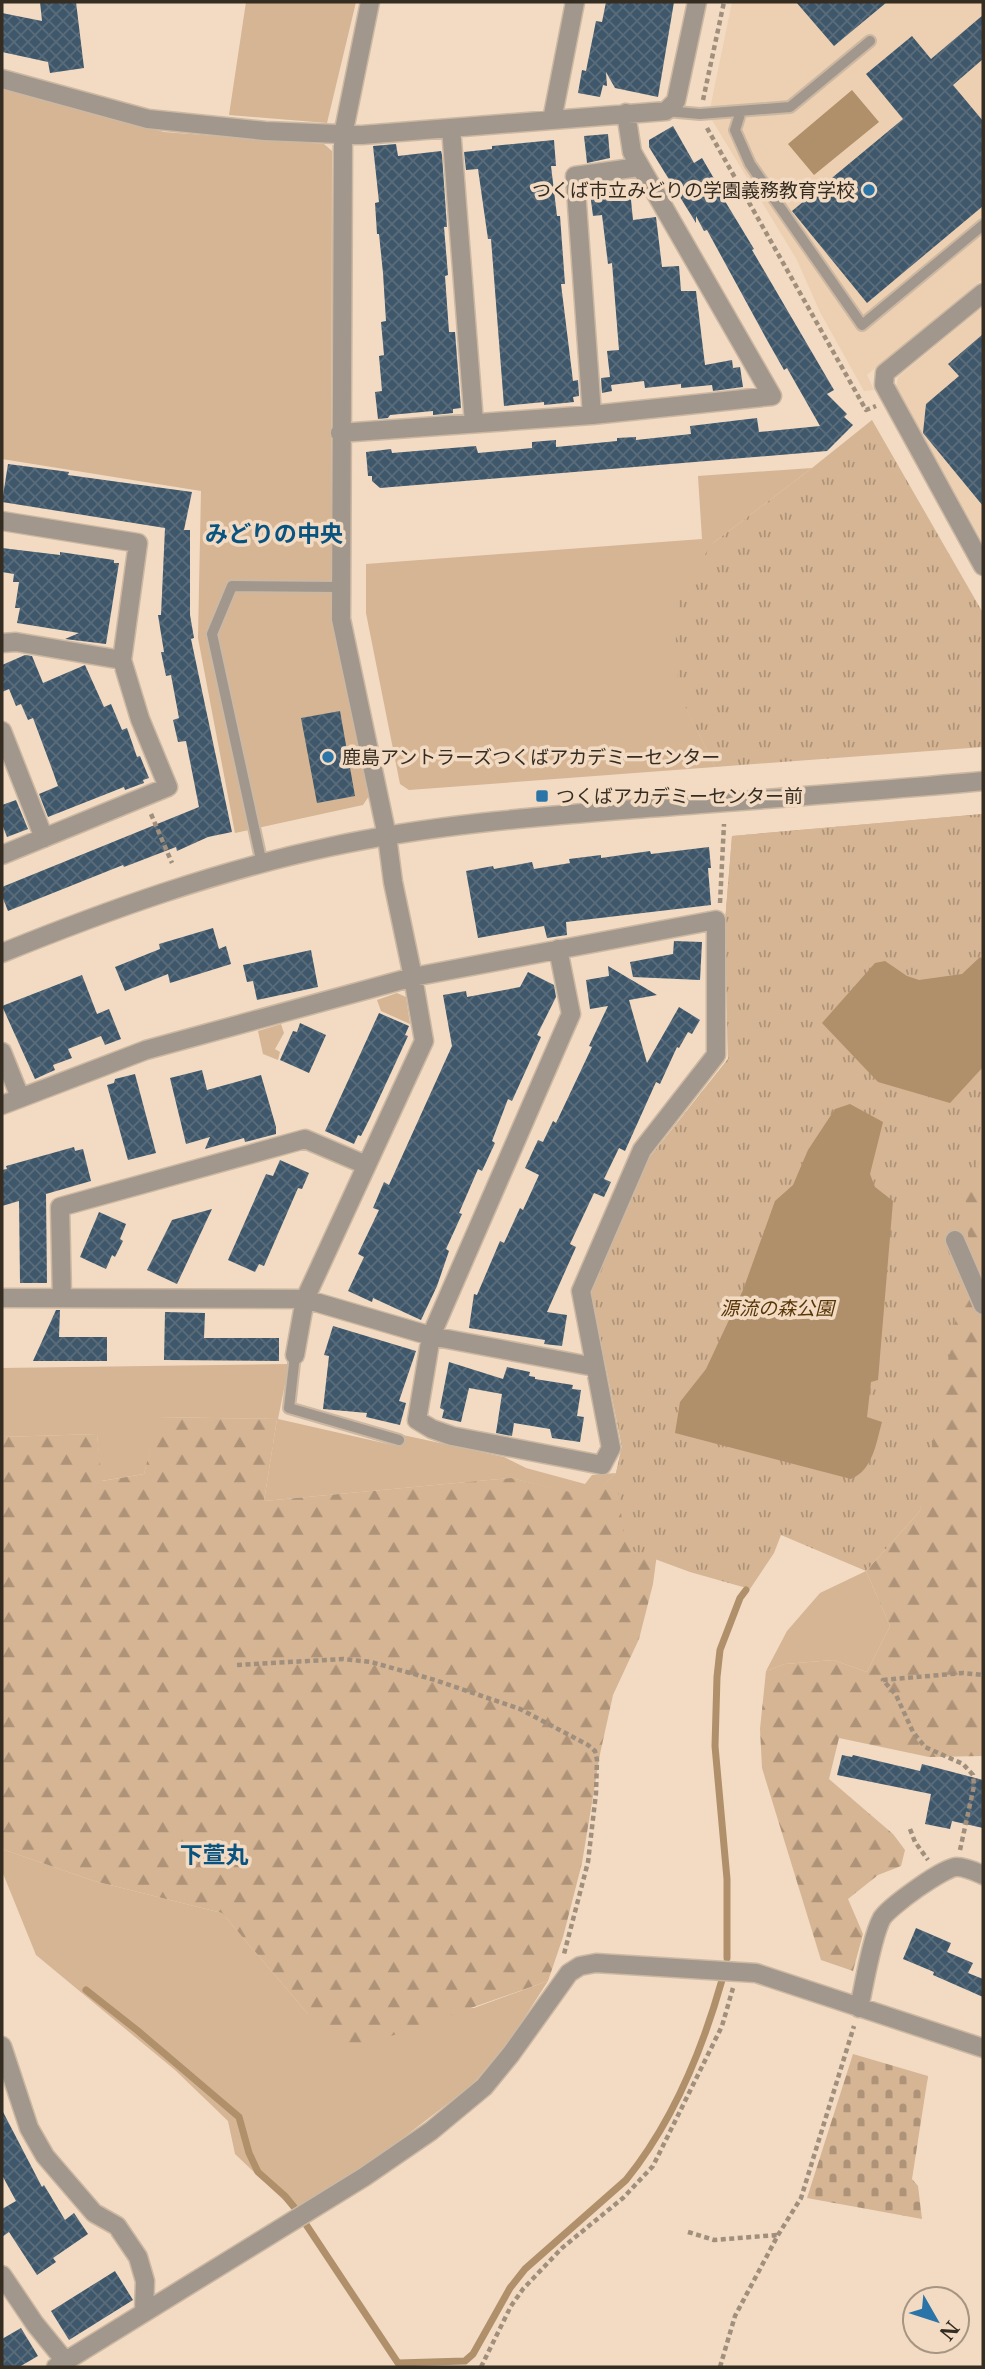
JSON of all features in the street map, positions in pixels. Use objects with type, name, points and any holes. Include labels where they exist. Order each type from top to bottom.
[{"type":"street","points":[[295,1354],[304,1299],[424,1041],[393,882],[387,836],[341,619],[342,135],[370,2]]},
{"type":"street","points":[[552,120],[575,2]]},
{"type":"street","points":[[2,79],[149,119],[265,131],[342,135],[666,111],[676,102],[697,2]]},
{"type":"street","points":[[340,433],[592,415],[772,396],[639,167],[632,152],[626,113]]},
{"type":"street","points":[[451,128],[474,423]]},
{"type":"street","points":[[592,415],[575,176],[639,167]]},
{"type":"street","points":[[983,292],[886,373],[884,385],[983,566]]},
{"type":"street","points":[[2,521],[138,543],[122,660],[140,719],[168,787],[2,855]]},
{"type":"street","points":[[2,643],[16,642],[122,660]]},
{"type":"street","points":[[2,731],[44,838]]},
{"type":"street","points":[[2,953],[153,896],[262,864],[387,836],[545,816],[983,781]]},
{"type":"street","points":[[2,1105],[146,1050],[413,977],[558,949],[716,920],[716,1055],[642,1150],[581,1291],[611,1448],[602,1465],[452,1436],[417,1420],[431,1336],[571,1014],[558,949]]},
{"type":"street","points":[[2,1052],[20,1097]]},
{"type":"street","points":[[62,1298],[60,1207],[305,1139],[366,1165]]},
{"type":"street","points":[[955,1240],[983,1305]]},
{"type":"street","points":[[2,1298],[304,1299],[431,1336],[595,1367]]},
{"type":"street","points":[[859,2008],[883,1918],[895,1905],[948,1870],[983,1875]]},
{"type":"street","points":[[2,2275],[61,2364],[364,2177],[455,2112],[484,2087],[511,2054],[558,1985],[580,1966],[596,1963],[756,1973],[983,2049]]},
{"type":"street","points":[[2,2046],[29,2128],[45,2156],[94,2213],[117,2226],[138,2257],[145,2281],[144,2312]]},
{"type":"lane","points":[[666,111],[700,114],[790,107],[870,41]]},
{"type":"lane","points":[[741,111],[735,130],[750,164],[862,325],[983,225]]},
{"type":"lane","points":[[262,864],[212,634],[232,586],[341,587]]},
{"type":"lane","points":[[295,1354],[289,1408],[399,1440]]},
{"type":"path","points":[[143,797],[172,863]]},
{"type":"path","points":[[716,920],[720,911],[724,824]]},
{"type":"path","points":[[237,1665],[343,1659],[371,1662],[520,1709],[595,1751],[596,1793],[588,1862],[558,1985]]},
{"type":"path","points":[[910,1829],[915,1842],[948,1870],[974,1786],[973,1775],[963,1764],[925,1747],[913,1732],[896,1695],[883,1680],[963,1672],[983,1675]]},
{"type":"path","points":[[481,2367],[510,2306],[523,2289],[562,2248],[623,2198],[653,2166],[722,2026],[738,1970]]},
{"type":"path","points":[[720,2367],[735,2316],[801,2198],[859,2008]]},
{"type":"path","points":[[688,2232],[714,2240],[778,2235]]},
{"type":"shaded area","name":"つくば市立みどりの学園義務教育学校","points":[[732,2],[983,2],[983,279],[867,375],[874,390],[864,391],[820,312],[797,260],[712,120],[710,109]]},
{"type":"shaded area","points":[[852,90],[879,122],[814,175],[788,144]]},
{"type":"shaded area","points":[[983,307],[983,543],[896,387],[898,377]]},
{"type":"shaded area","points":[[980,957],[983,959],[983,1067],[950,1103],[878,1082],[822,1023],[875,963],[885,961],[907,976],[919,980],[962,974]]},
{"type":"shaded area","points":[[850,1104],[883,1122],[870,1174],[875,1187],[893,1201],[878,1380],[871,1382],[867,1417],[882,1422],[869,1463],[851,1479],[675,1433],[680,1402],[706,1369],[743,1290],[775,1201],[793,1185],[808,1150],[835,1109]]},
{"type":"green space","points":[[246,2],[356,2],[327,123],[229,115]]},
{"type":"green space","points":[[2,89],[164,132],[324,144],[332,151],[331,612],[369,796],[363,805],[235,833],[198,638],[201,491],[2,459]]},
{"type":"green space","points":[[872,420],[983,613],[983,747],[715,767],[680,696],[675,652],[679,592],[713,543]]},
{"type":"green space","points":[[812,468],[713,543],[680,695],[715,767],[409,790],[400,784],[366,613],[366,564],[702,539],[698,476]]},
{"type":"green space","points":[[983,814],[666,1486],[653,1584],[639,1639],[613,1695],[582,1863],[563,1937],[548,1981],[354,2049],[308,2014],[222,1913],[94,1881],[2,1849],[2,1437],[97,1434],[102,1481],[144,1474],[158,1417],[277,1419],[264,1501],[511,1478],[591,1497],[616,1473],[622,1447],[591,1291],[650,1157],[728,1059],[725,922],[732,836]]},
{"type":"green space","name":"源流の森公園","points":[[983,814],[983,1154],[965,1193],[969,1248],[920,1511],[866,1571],[781,1535],[774,1553],[750,1589],[690,1572],[633,1551],[624,1536],[616,1473],[622,1446],[591,1291],[650,1157],[728,1059],[725,922],[732,836]]},
{"type":"green space","points":[[397,993],[406,997],[410,1024],[381,1011],[377,1000]]},
{"type":"green space","points":[[281,1024],[284,1033],[275,1049],[280,1052],[278,1060],[263,1054],[258,1031]]},
{"type":"green space","points":[[983,1067],[983,1756],[929,1757],[839,1738],[829,1779],[893,1834],[905,1850],[901,1866],[878,1875],[848,1899],[863,1934],[853,1971],[821,1960],[762,1768],[760,1729],[766,1671],[785,1664],[833,1660],[867,1672],[890,1626],[866,1571],[920,1511],[960,1123]]},
{"type":"green space","points":[[289,1364],[278,1419],[401,1447],[403,1435],[504,1457],[526,1468],[585,1484],[592,1475],[616,1473],[591,1498],[511,1478],[264,1501],[277,1419],[159,1417],[144,1474],[101,1481],[97,1434],[2,1437],[2,1368]]},
{"type":"green space","points":[[866,1571],[890,1626],[867,1672],[833,1660],[785,1664],[766,1671],[787,1631],[820,1593]]},
{"type":"green space","points":[[2,1849],[94,1881],[222,1913],[308,2014],[474,2008],[548,1981],[512,2037],[472,2085],[365,2167],[294,2210],[235,2154],[228,2121],[175,2070],[36,1955],[2,1871]]},
{"type":"green space","points":[[853,2054],[928,2076],[912,2179],[918,2186],[922,2219],[807,2198]]},
{"type":"building","points":[[40,2],[76,2],[84,68],[50,73],[48,62],[2,52],[2,13],[42,21]]},
{"type":"building","points":[[606,2],[674,2],[658,97],[615,88],[606,72],[607,86],[603,85],[600,97],[578,93],[582,70],[586,71],[596,21],[602,22]]},
{"type":"building","points":[[796,2],[887,2],[834,46]]},
{"type":"building","points":[[983,15],[983,59],[953,85],[983,121],[983,206],[867,303],[792,211],[903,119],[866,74],[912,36],[931,59]]},
{"type":"building","points":[[673,126],[694,163],[702,158],[834,390],[827,394],[847,414],[844,417],[853,425],[827,451],[380,488],[372,481],[372,476],[368,476],[366,452],[391,449],[392,453],[476,446],[478,453],[532,448],[532,442],[556,440],[556,447],[617,441],[617,438],[636,437],[636,440],[691,434],[690,426],[757,418],[759,432],[820,426],[787,368],[784,370],[707,230],[704,231],[696,216],[696,223],[649,147],[649,140]]},
{"type":"building","points":[[608,134],[610,158],[587,163],[584,136]]},
{"type":"building","points":[[554,140],[556,166],[551,166],[557,216],[560,216],[565,284],[561,284],[573,381],[578,380],[579,396],[573,397],[574,402],[504,406],[491,239],[488,239],[478,169],[466,170],[464,152],[492,149],[492,146]]},
{"type":"building","points":[[396,144],[398,156],[441,151],[442,155],[447,227],[444,227],[449,332],[455,332],[461,408],[453,409],[453,413],[433,415],[433,411],[390,415],[388,418],[378,419],[375,392],[382,391],[379,356],[384,355],[381,322],[386,321],[377,234],[375,203],[379,202],[373,146]]},
{"type":"building","points":[[604,183],[604,193],[630,190],[633,220],[656,217],[662,267],[679,266],[681,291],[696,291],[705,365],[732,360],[733,368],[740,367],[743,387],[713,391],[712,385],[681,388],[681,384],[645,388],[644,381],[611,385],[612,391],[602,393],[601,378],[610,377],[607,351],[619,350],[612,263],[608,264],[602,215],[593,216],[589,185]]},
{"type":"building","points":[[983,334],[983,506],[923,433],[926,404],[959,376],[948,364]]},
{"type":"building","points":[[8,464],[192,492],[184,530],[190,530],[190,615],[194,638],[191,639],[232,832],[208,837],[177,851],[176,847],[124,867],[123,865],[8,911],[2,896],[2,887],[199,807],[186,741],[178,742],[173,720],[179,718],[171,675],[166,676],[161,652],[164,652],[158,615],[161,615],[165,528],[2,502]]},
{"type":"building","points":[[2,548],[60,555],[60,552],[119,563],[106,644],[65,639],[79,633],[17,623],[20,608],[15,608],[19,582],[13,582],[14,574],[2,572]]},
{"type":"building","points":[[25,655],[32,656],[43,683],[85,665],[104,707],[111,704],[122,730],[127,728],[137,757],[140,756],[149,778],[143,780],[144,783],[125,790],[124,787],[48,817],[39,794],[58,786],[52,769],[33,718],[28,720],[21,704],[16,706],[9,689],[2,692],[2,665]]},
{"type":"building","name":"鹿島アントラーズつくばアカデミーセンター","points":[[340,711],[355,796],[317,803],[301,718]]},
{"type":"building","points":[[16,800],[28,829],[7,837],[2,824],[2,805]]},
{"type":"building","points":[[709,847],[711,905],[566,922],[567,935],[547,938],[544,926],[478,938],[466,871],[532,862],[534,869],[570,863],[569,859]]},
{"type":"building","points":[[213,928],[219,949],[226,946],[231,964],[170,983],[168,974],[125,991],[115,967],[160,949],[159,944]]},
{"type":"building","points":[[674,941],[702,942],[700,980],[633,977],[630,962],[673,954]]},
{"type":"building","points":[[311,950],[318,987],[257,1000],[253,981],[247,982],[243,965]]},
{"type":"building","points":[[608,966],[657,995],[629,1000],[647,1063],[679,1007],[700,1020],[692,1034],[688,1032],[679,1048],[677,1047],[660,1084],[656,1082],[625,1151],[619,1148],[604,1179],[611,1182],[604,1197],[594,1193],[570,1244],[576,1247],[547,1312],[567,1315],[562,1346],[544,1344],[545,1340],[469,1328],[474,1294],[477,1295],[500,1241],[504,1243],[539,1175],[525,1168],[538,1140],[543,1142],[553,1121],[556,1123],[608,1006],[590,1009],[586,980],[609,976]]},
{"type":"building","points":[[528,972],[554,985],[556,997],[537,1035],[541,1037],[512,1101],[508,1099],[492,1141],[495,1143],[482,1171],[478,1169],[459,1213],[462,1214],[446,1249],[449,1251],[437,1286],[421,1320],[373,1298],[372,1302],[348,1291],[364,1257],[358,1254],[379,1210],[373,1208],[384,1182],[389,1185],[452,1046],[443,995],[466,991],[467,997],[520,987]]},
{"type":"building","points":[[82,975],[97,1014],[109,1009],[121,1039],[105,1045],[101,1036],[68,1049],[72,1058],[53,1065],[55,1070],[35,1079],[2,1006]]},
{"type":"building","points":[[379,1013],[409,1026],[405,1035],[408,1036],[361,1136],[358,1135],[354,1144],[325,1131]]},
{"type":"building","points":[[300,1023],[326,1035],[309,1073],[280,1060],[293,1031],[297,1032]]},
{"type":"building","points":[[202,1070],[207,1090],[261,1075],[276,1134],[245,1142],[244,1138],[205,1149],[210,1137],[186,1144],[170,1078]]},
{"type":"building","points":[[135,1074],[156,1153],[128,1160],[107,1085],[114,1083],[115,1079]]},
{"type":"building","points":[[74,1147],[75,1151],[83,1149],[91,1181],[46,1194],[47,1283],[20,1283],[19,1201],[2,1206],[2,1170],[7,1169],[6,1166]]},
{"type":"building","points":[[280,1160],[309,1173],[302,1189],[298,1188],[264,1266],[259,1264],[255,1272],[228,1260],[266,1174],[273,1176]]},
{"type":"building","points":[[212,1209],[177,1284],[147,1270],[172,1220]]},
{"type":"building","points":[[99,1212],[126,1224],[120,1239],[123,1241],[115,1257],[112,1255],[106,1269],[80,1257]]},
{"type":"building","points":[[56,1310],[60,1310],[59,1337],[107,1337],[107,1361],[33,1361]]},
{"type":"building","points":[[165,1312],[205,1313],[204,1338],[279,1338],[279,1361],[164,1360]]},
{"type":"building","points":[[333,1326],[416,1351],[399,1401],[406,1403],[400,1425],[366,1417],[367,1413],[323,1409],[329,1356],[324,1355]]},
{"type":"building","points":[[449,1362],[503,1379],[507,1367],[530,1372],[529,1376],[535,1379],[573,1385],[572,1389],[581,1390],[577,1416],[584,1417],[580,1442],[552,1438],[550,1429],[514,1423],[512,1436],[496,1433],[502,1394],[469,1388],[461,1422],[442,1418],[444,1410],[440,1408]]},
{"type":"building","points":[[842,1755],[853,1755],[920,1771],[922,1764],[983,1780],[983,1828],[952,1821],[950,1829],[925,1824],[931,1794],[837,1775]]},
{"type":"building","points":[[916,1928],[951,1943],[947,1952],[973,1963],[968,1973],[983,1979],[983,1997],[903,1959]]},
{"type":"building","points":[[2,2110],[42,2187],[44,2185],[65,2220],[74,2213],[88,2234],[53,2258],[56,2262],[37,2275],[9,2232],[2,2237],[2,2209],[16,2201],[2,2175]]},
{"type":"building","points":[[115,2271],[133,2300],[69,2340],[51,2311]]},
{"type":"building","points":[[21,2328],[38,2356],[19,2367],[2,2367],[2,2339]]},
{"type":"waterway","points":[[727,1958],[727,1879],[715,1746],[717,1677],[720,1650],[740,1598],[746,1590]]},
{"type":"waterway","points":[[305,2223],[398,2363],[465,2361],[473,2354],[510,2288],[525,2269],[626,2180],[643,2158],[684,2085],[722,1980]]},
{"type":"waterway","points":[[86,1990],[239,2117],[249,2153],[258,2172],[294,2207]]},
{"type":"place","name":"つくば市立みどりの学園義務教育学校","points":[[869,190]]},
{"type":"place","name":"鹿島アントラーズつくばアカデミーセンター","points":[[328,757]]},
{"type":"place","name":"つくばアカデミーセンター前","points":[[542,796]]},
{"type":"district","name":"みどりの中央","points":[[274,534]]},
{"type":"district","name":"下萱丸","points":[[214,1855]]}]
